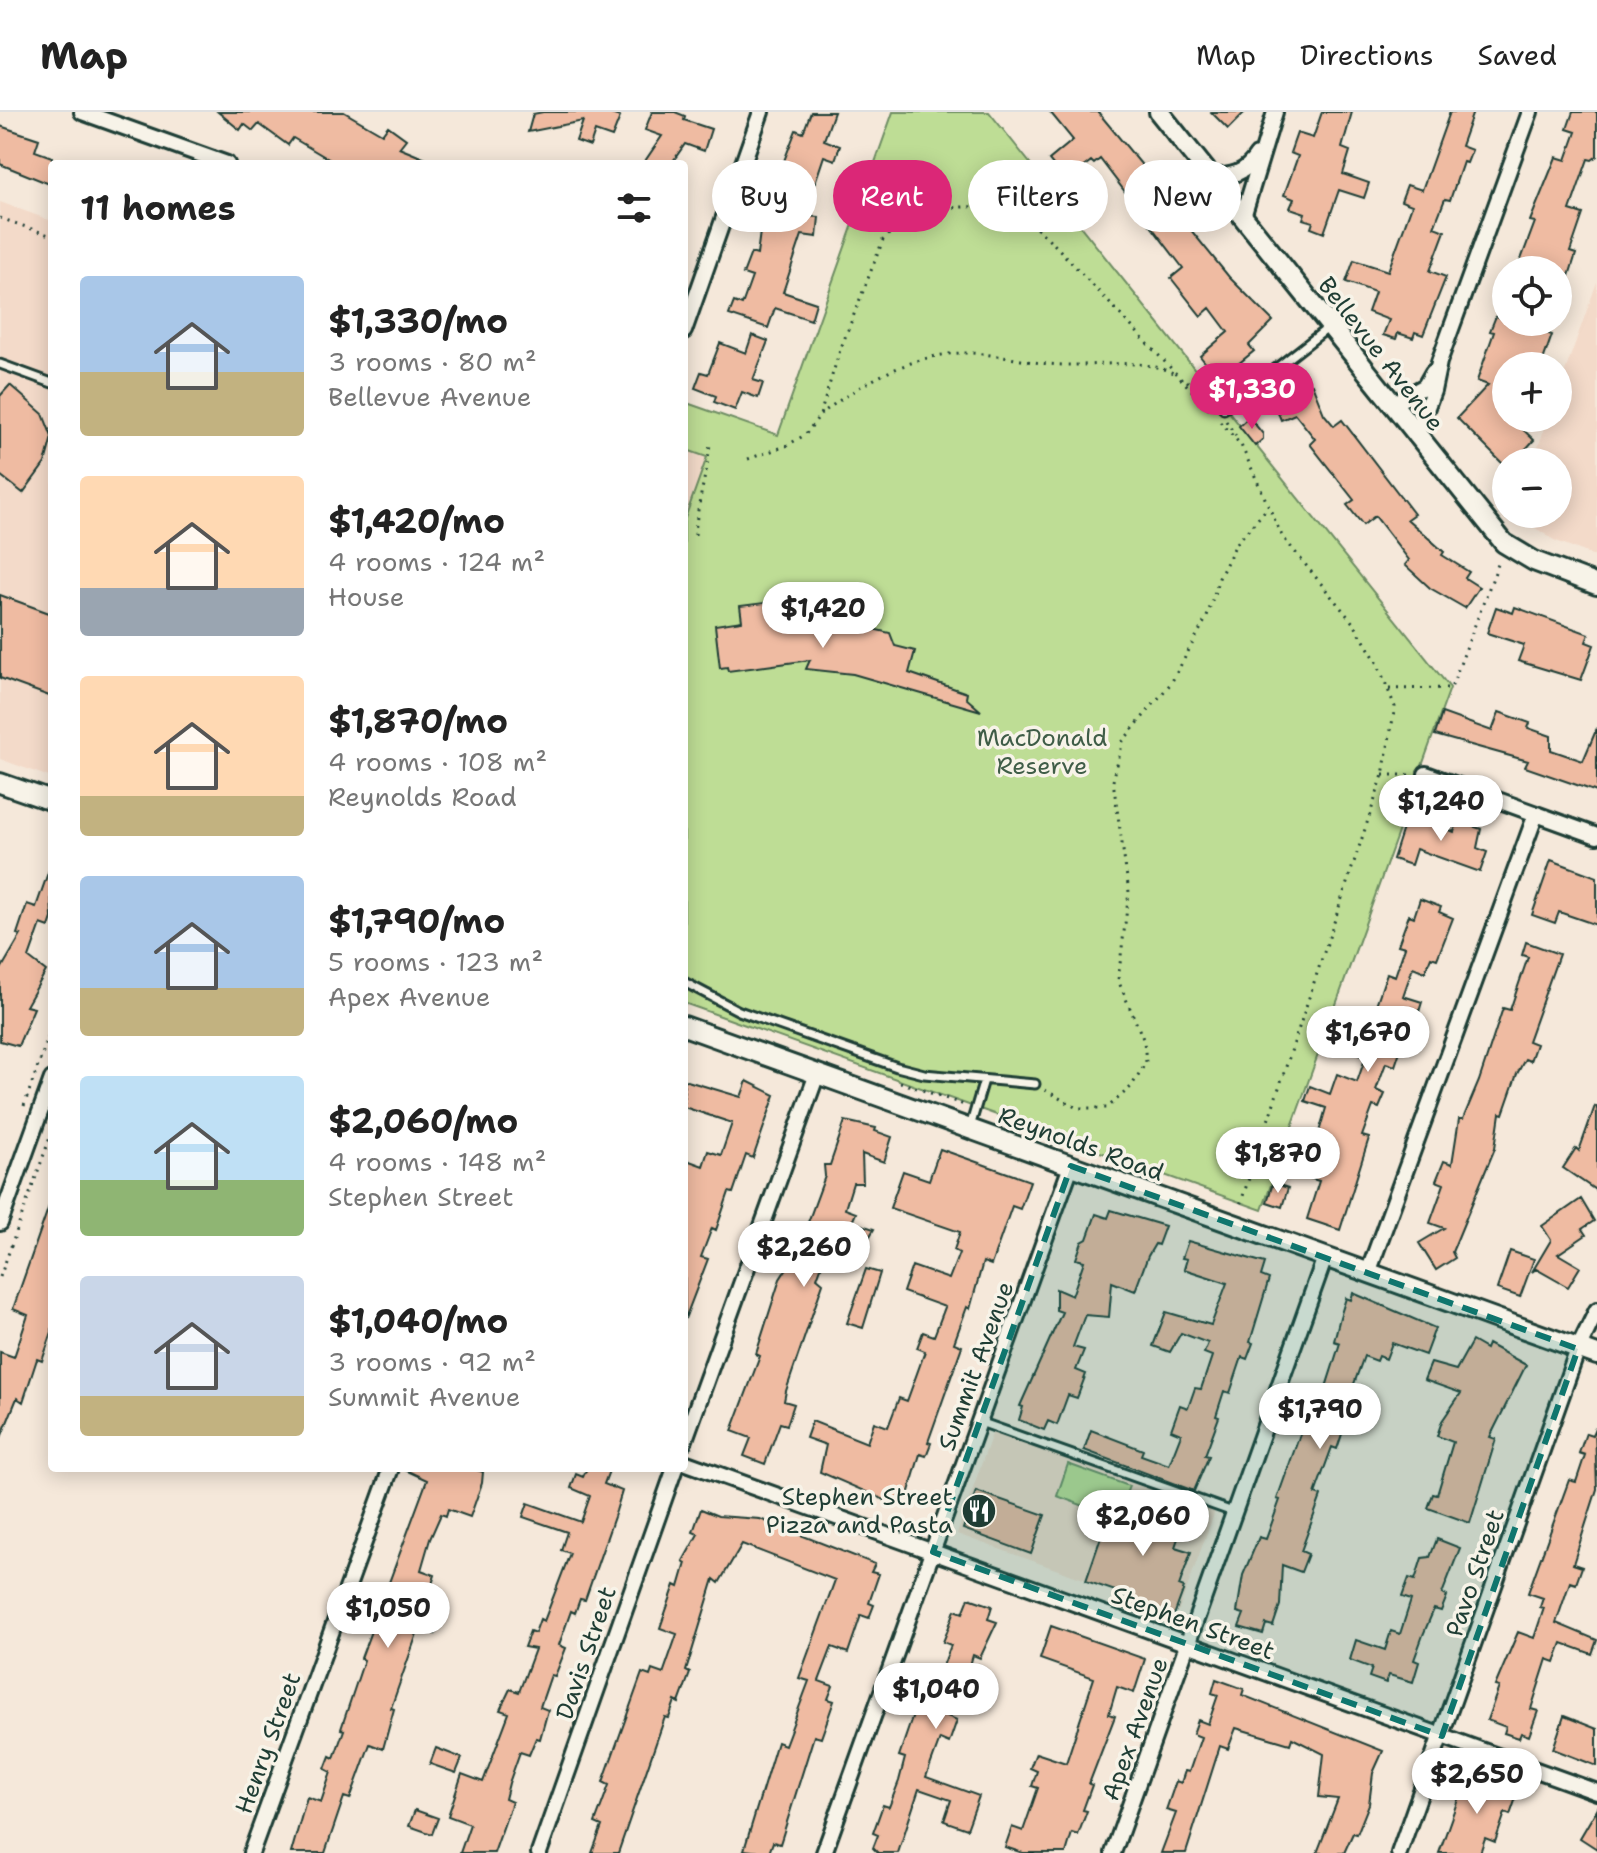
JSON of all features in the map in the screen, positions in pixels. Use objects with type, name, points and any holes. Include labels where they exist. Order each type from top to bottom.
[{"type":"street","points":[[82,112],[216,160]]},
{"type":"street","points":[[688,318],[761,112]]},
{"type":"street","name":"Bellevue Avenue","points":[[1159,112],[1197,160]]},
{"type":"street","points":[[1243,217],[1275,112]]},
{"type":"street","points":[[1416,436],[1433,391],[1439,362],[1530,112]]},
{"type":"street","points":[[1241,172],[1249,167],[1264,145]]},
{"type":"street","name":"Bellevue Avenue","points":[[1241,214],[1504,543],[1534,561],[1597,585]]},
{"type":"street","points":[[1391,405],[1425,386],[1439,362]]},
{"type":"street","points":[[1426,774],[1597,836]]},
{"type":"street","points":[[0,783],[48,800]]},
{"type":"street","points":[[1368,1273],[1536,814]]},
{"type":"street","name":"Reynolds Road","points":[[688,1027],[1597,1355]]},
{"type":"street","points":[[688,1431],[817,1074]]},
{"type":"street","points":[[0,1223],[48,1090]]},
{"type":"street","name":"Summit Avenue","points":[[824,1853],[1071,1166]]},
{"type":"street","name":"Apex Avenue","points":[[1113,1853],[1325,1257]]},
{"type":"street","name":"Pavo Street","points":[[1399,1853],[1578,1349],[1597,1310]]},
{"type":"street","name":"Stephen Street","points":[[688,1463],[1597,1792]]},
{"type":"street","name":"Henry Street","points":[[251,1853],[390,1472]]},
{"type":"street","name":"Davis Street","points":[[539,1853],[674,1472]]},
{"type":"lane","points":[[1224,409],[1329,327]]},
{"type":"lane","points":[[0,364],[48,382]]},
{"type":"lane","points":[[688,984],[739,1011],[897,1067],[1035,1084]]},
{"type":"lane","points":[[969,1129],[984,1080]]},
{"type":"lane","points":[[980,1422],[1235,1513]]},
{"type":"path","points":[[748,459],[786,446],[805,435],[820,415],[839,353],[883,240],[896,226],[954,208],[982,207],[1027,220],[1052,242],[1117,314],[1182,378],[1241,445],[1268,507],[1299,559],[1354,624],[1389,689],[1395,723],[1383,775],[1243,1190],[1235,1225]]},
{"type":"path","points":[[0,218],[48,235]]},
{"type":"path","points":[[820,415],[882,376],[950,353],[1063,365],[1152,365],[1182,378]]},
{"type":"path","points":[[695,535],[697,504],[708,470],[710,443]]},
{"type":"path","points":[[1035,1084],[1077,1108],[1107,1108],[1131,1087],[1146,1062],[1144,1041],[1118,980],[1129,892],[1113,781],[1123,741],[1171,683],[1207,617],[1219,578],[1236,544],[1268,507]]},
{"type":"path","points":[[1389,689],[1451,688],[1504,543]]},
{"type":"path","points":[[1383,775],[1426,774]]},
{"type":"path","points":[[21,1113],[48,1037]]},
{"type":"path","points":[[0,1277],[48,1143]]},
{"type":"highlighted area","points":[[1071,1166],[1578,1349],[1442,1736],[933,1552]]},
{"type":"shaded area","points":[[0,202],[48,220],[48,777],[0,759]]},
{"type":"shaded area","points":[[1597,282],[1597,557],[1554,540],[1536,528],[1572,528],[1572,448],[1538,448],[1543,432],[1572,432],[1572,352]]},
{"type":"shaded area","points":[[688,450],[707,456],[688,510]]},
{"type":"shaded area","points":[[996,1422],[1218,1503],[1179,1610],[1167,1616],[1131,1596],[957,1534]]},
{"type":"green space","name":"MacDonald Reserve","points":[[893,112],[989,112],[1027,160],[968,160],[968,232],[1085,232],[1450,688],[1262,1210],[688,1004],[688,510],[707,457],[688,450],[688,403],[778,435],[850,232],[952,232],[952,160],[876,160]]},
{"type":"green space","points":[[1068,1464],[1129,1486],[1123,1502],[1114,1500],[1108,1515],[1057,1496]]},
{"type":"building","points":[[218,112],[344,112],[382,134],[388,126],[406,139],[399,148],[428,160],[330,160],[293,138],[288,145],[259,124],[253,131],[244,124],[240,130]]},
{"type":"building","points":[[605,112],[620,117],[612,137],[595,131],[590,146],[576,141],[583,121],[528,132],[533,114]]},
{"type":"building","points":[[652,112],[675,112],[685,116],[684,120],[711,129],[704,151],[685,144],[674,160],[646,160],[662,136],[645,130]]},
{"type":"building","points":[[811,112],[834,112],[824,140],[840,146],[835,160],[824,156],[817,177],[817,160],[784,160],[796,130],[803,133]]},
{"type":"building","points":[[1050,112],[1098,112],[1138,160],[1124,160],[1124,191],[1108,170],[1108,160],[1049,160],[1073,140]]},
{"type":"building","points":[[1211,112],[1245,112],[1228,129]]},
{"type":"building","points":[[1322,112],[1352,112],[1342,148],[1350,151],[1343,174],[1369,183],[1364,198],[1339,190],[1324,233],[1311,228],[1313,222],[1303,219],[1305,213],[1290,208],[1294,199],[1284,195],[1298,156],[1290,153],[1297,133],[1313,138]]},
{"type":"building","points":[[1450,112],[1473,112],[1461,146],[1472,150],[1467,163],[1463,162],[1450,200],[1445,199],[1434,227],[1445,231],[1430,271],[1446,277],[1423,335],[1415,332],[1413,338],[1398,333],[1396,339],[1383,335],[1389,320],[1368,312],[1375,292],[1346,282],[1354,260],[1388,271],[1412,205],[1401,201],[1407,185],[1422,190]]},
{"type":"building","points":[[1573,112],[1597,112],[1597,156],[1588,159],[1570,210],[1583,214],[1570,252],[1576,254],[1572,267],[1572,256],[1522,256],[1535,222],[1530,221],[1556,157],[1566,160],[1576,132],[1567,129]]},
{"type":"building","points":[[0,126],[39,139],[35,151],[52,157],[48,160],[48,183],[0,164]]},
{"type":"building","points":[[819,217],[817,237],[802,235],[783,292],[816,303],[811,320],[775,308],[768,328],[729,315],[734,302],[742,305],[752,277],[743,274],[751,253],[757,255],[760,232],[817,232]]},
{"type":"building","points":[[1156,232],[1192,232],[1229,277],[1273,321],[1249,345],[1254,351],[1221,378],[1222,383],[1212,391],[1198,374],[1207,365],[1200,356],[1228,332],[1210,308],[1201,316],[1171,278],[1183,268]]},
{"type":"building","points":[[752,335],[768,341],[753,380],[763,383],[758,398],[742,392],[735,410],[714,402],[716,396],[695,388],[701,372],[708,374],[720,343],[746,353]]},
{"type":"building","points":[[1493,336],[1552,336],[1546,352],[1492,352],[1492,432],[1526,432],[1534,440],[1527,448],[1492,448],[1492,453],[1457,418],[1488,385],[1477,381]]},
{"type":"building","points":[[1312,384],[1324,414],[1334,426],[1342,420],[1414,514],[1407,519],[1444,552],[1442,555],[1469,572],[1465,578],[1479,587],[1465,608],[1430,588],[1405,565],[1409,560],[1375,516],[1363,525],[1347,505],[1354,500],[1310,444],[1315,439],[1295,414],[1281,420],[1273,400]]},
{"type":"building","points":[[10,385],[43,414],[48,427],[45,463],[23,493],[0,475],[0,396]]},
{"type":"building","points":[[1249,417],[1263,434],[1263,439],[1255,446],[1239,426]]},
{"type":"building","points":[[0,595],[48,613],[48,696],[0,678]]},
{"type":"building","points":[[773,602],[776,623],[826,617],[851,619],[851,624],[890,633],[895,646],[915,651],[909,673],[967,693],[966,698],[981,711],[853,674],[806,669],[810,660],[728,671],[727,667],[720,668],[715,625],[742,621],[740,606]]},
{"type":"building","points":[[1496,607],[1513,613],[1515,607],[1589,634],[1586,642],[1594,645],[1581,680],[1518,661],[1524,645],[1487,633]]},
{"type":"building","points":[[1499,712],[1530,723],[1528,728],[1551,736],[1551,750],[1583,761],[1597,728],[1597,792],[1525,767],[1528,761],[1435,735],[1442,713],[1492,731]]},
{"type":"building","points":[[1408,813],[1454,832],[1458,821],[1481,829],[1477,848],[1487,852],[1480,872],[1416,849],[1411,865],[1393,859]]},
{"type":"building","points":[[1551,860],[1597,877],[1597,925],[1559,912],[1555,923],[1532,915]]},
{"type":"building","points":[[48,873],[48,927],[41,924],[29,958],[46,971],[26,1006],[34,1008],[18,1046],[0,1041],[0,971],[21,935],[17,934],[27,904],[36,907]]},
{"type":"building","points":[[1420,899],[1441,907],[1439,912],[1453,918],[1437,959],[1431,957],[1425,972],[1413,967],[1403,996],[1422,1002],[1415,1025],[1393,1018],[1384,1046],[1400,1051],[1395,1066],[1386,1063],[1376,1090],[1385,1094],[1379,1108],[1373,1106],[1362,1136],[1369,1138],[1340,1230],[1307,1219],[1319,1181],[1306,1177],[1326,1108],[1305,1101],[1310,1086],[1330,1094],[1337,1074],[1357,1082],[1366,1056],[1359,1054],[1387,973],[1395,976],[1405,947],[1398,945],[1409,915],[1414,917]]},
{"type":"building","points":[[1526,942],[1559,954],[1528,1041],[1536,1044],[1530,1061],[1525,1059],[1517,1074],[1503,1114],[1500,1113],[1495,1148],[1452,1252],[1455,1258],[1436,1270],[1419,1243],[1444,1228],[1430,1223],[1444,1184],[1436,1181],[1444,1161],[1452,1164],[1459,1119],[1463,1119],[1479,1081],[1503,1008],[1510,1010],[1528,957],[1522,955]]},
{"type":"building","points":[[688,1081],[741,1097],[747,1081],[775,1095],[753,1158],[746,1155],[716,1230],[712,1228],[701,1257],[708,1259],[688,1311],[688,1160],[703,1166],[708,1151],[721,1155],[732,1123],[688,1108]]},
{"type":"building","points":[[1595,1106],[1597,1191],[1563,1168],[1576,1148],[1579,1151]]},
{"type":"building","points":[[845,1121],[876,1128],[875,1131],[892,1137],[884,1162],[862,1154],[863,1183],[853,1183],[845,1209],[856,1213],[852,1222],[874,1229],[866,1243],[834,1232],[817,1278],[823,1283],[786,1391],[784,1401],[794,1404],[787,1425],[780,1423],[765,1464],[744,1456],[751,1438],[732,1431],[760,1356],[756,1354],[780,1279],[801,1246],[796,1244],[803,1224],[807,1225],[825,1176],[824,1165],[830,1165]]},
{"type":"building","points":[[940,1149],[1030,1181],[1020,1209],[1012,1206],[991,1265],[983,1262],[970,1309],[967,1307],[954,1343],[962,1346],[928,1442],[931,1443],[926,1456],[920,1454],[908,1495],[900,1493],[896,1505],[820,1472],[826,1445],[806,1438],[812,1421],[867,1443],[874,1422],[888,1427],[899,1398],[907,1401],[925,1351],[917,1348],[923,1332],[934,1336],[945,1307],[903,1292],[912,1266],[949,1279],[959,1253],[954,1250],[960,1232],[890,1208],[903,1171],[929,1180]]},
{"type":"building","points":[[1273,1183],[1288,1188],[1282,1207],[1267,1202]]},
{"type":"building","points":[[1581,1199],[1594,1221],[1582,1229],[1586,1235],[1558,1254],[1580,1267],[1568,1287],[1536,1269],[1532,1272],[1551,1240],[1542,1226]]},
{"type":"building","points":[[48,1209],[48,1344],[42,1361],[37,1359],[23,1402],[17,1398],[0,1440],[0,1352],[14,1357],[28,1315],[13,1309]]},
{"type":"building","points":[[1111,1210],[1165,1226],[1158,1245],[1155,1244],[1148,1256],[1135,1291],[1112,1282],[1109,1317],[1085,1315],[1073,1347],[1084,1350],[1076,1370],[1086,1374],[1077,1398],[1068,1395],[1057,1425],[1048,1421],[1044,1430],[1019,1420],[1023,1407],[1020,1406],[1062,1312],[1056,1310],[1056,1289],[1072,1296],[1084,1261],[1076,1259],[1082,1242],[1087,1239],[1096,1214],[1108,1218]]},
{"type":"building","points":[[1188,1241],[1265,1263],[1261,1276],[1269,1279],[1250,1342],[1253,1343],[1247,1359],[1242,1357],[1230,1393],[1224,1391],[1216,1416],[1219,1417],[1205,1455],[1209,1456],[1194,1491],[1084,1450],[1091,1430],[1143,1450],[1141,1455],[1169,1465],[1181,1434],[1171,1430],[1180,1405],[1188,1408],[1195,1388],[1201,1389],[1212,1356],[1204,1353],[1208,1343],[1181,1333],[1170,1352],[1153,1346],[1166,1312],[1211,1325],[1227,1283],[1184,1269],[1187,1259],[1182,1258]]},
{"type":"building","points":[[1510,1251],[1534,1259],[1520,1297],[1497,1289]]},
{"type":"building","points":[[866,1269],[880,1273],[863,1328],[847,1323]]},
{"type":"building","points":[[1353,1293],[1435,1328],[1425,1355],[1392,1343],[1386,1359],[1379,1356],[1377,1361],[1364,1356],[1339,1426],[1344,1428],[1337,1449],[1332,1447],[1315,1494],[1321,1496],[1301,1551],[1308,1554],[1301,1572],[1282,1565],[1280,1605],[1273,1626],[1266,1624],[1263,1634],[1239,1627],[1244,1614],[1237,1612],[1243,1575],[1259,1537],[1266,1539],[1280,1500],[1277,1499],[1304,1423],[1298,1421],[1303,1405],[1311,1408],[1318,1389],[1323,1391],[1327,1384],[1340,1343],[1334,1341],[1340,1317],[1346,1298],[1351,1300]]},
{"type":"building","points":[[1472,1341],[1486,1349],[1488,1344],[1526,1365],[1490,1437],[1496,1439],[1470,1523],[1428,1508],[1433,1494],[1437,1495],[1453,1442],[1437,1436],[1442,1421],[1461,1393],[1424,1380],[1431,1363],[1456,1370]]},
{"type":"building","points":[[1595,1428],[1597,1489],[1573,1564],[1582,1567],[1576,1584],[1570,1582],[1556,1623],[1597,1640],[1592,1654],[1562,1643],[1555,1662],[1547,1659],[1531,1709],[1538,1711],[1529,1736],[1521,1733],[1519,1738],[1504,1733],[1506,1727],[1487,1720],[1499,1687],[1495,1686],[1518,1632],[1534,1638],[1544,1608],[1540,1607],[1543,1598],[1528,1593],[1569,1480],[1576,1482],[1585,1455],[1579,1453],[1586,1433],[1592,1435]]},
{"type":"building","points":[[410,1472],[483,1472],[470,1517],[448,1509],[446,1516],[441,1514],[421,1570],[435,1575],[422,1614],[440,1621],[435,1634],[419,1628],[391,1708],[394,1709],[383,1749],[370,1744],[350,1799],[344,1797],[325,1853],[291,1853],[307,1797],[321,1802],[331,1772],[325,1769],[330,1756],[334,1758],[344,1730],[341,1729],[364,1660],[361,1658],[427,1480]]},
{"type":"building","points":[[585,1472],[608,1472],[604,1484],[622,1491],[616,1511],[585,1600],[580,1599],[575,1613],[571,1611],[559,1645],[566,1648],[555,1676],[551,1675],[540,1707],[548,1710],[540,1739],[536,1738],[529,1755],[520,1752],[505,1799],[512,1802],[494,1853],[460,1853],[470,1824],[448,1816],[462,1774],[483,1782],[509,1713],[500,1710],[510,1689],[519,1692],[535,1649],[524,1647],[530,1631],[535,1633],[540,1619],[544,1621],[570,1553],[561,1550],[567,1532],[523,1517],[528,1503],[581,1522],[590,1496],[571,1488],[576,1474],[583,1477]]},
{"type":"building","points":[[976,1491],[1045,1515],[1031,1554],[963,1529]]},
{"type":"building","points":[[1166,1495],[1190,1504],[1175,1547],[1191,1552],[1179,1586],[1184,1588],[1173,1618],[1163,1622],[1125,1609],[1130,1596],[1086,1581],[1114,1499],[1159,1516]]},
{"type":"building","points":[[701,1509],[718,1516],[760,1519],[875,1564],[871,1572],[879,1574],[869,1603],[874,1605],[869,1618],[861,1615],[848,1653],[832,1647],[819,1681],[833,1686],[828,1699],[834,1701],[821,1738],[814,1736],[780,1844],[773,1842],[769,1853],[744,1850],[777,1742],[785,1745],[809,1681],[799,1678],[835,1580],[742,1544],[719,1583],[714,1579],[686,1671],[690,1673],[679,1703],[675,1701],[669,1718],[665,1717],[618,1853],[592,1853],[602,1826],[595,1823],[609,1785],[603,1782],[642,1673],[650,1676],[652,1670],[663,1674],[677,1634],[660,1628],[675,1585],[679,1587],[686,1563],[683,1561],[698,1534],[693,1532]]},
{"type":"building","points":[[1437,1539],[1460,1548],[1442,1594],[1447,1596],[1441,1611],[1434,1609],[1414,1660],[1419,1662],[1413,1682],[1389,1675],[1386,1683],[1369,1677],[1372,1668],[1350,1660],[1356,1640],[1385,1650],[1391,1631],[1400,1634],[1411,1600],[1402,1597],[1409,1578],[1415,1580],[1422,1558],[1430,1557]]},
{"type":"building","points":[[969,1598],[992,1606],[988,1619],[997,1622],[980,1658],[973,1655],[969,1669],[965,1667],[947,1716],[957,1720],[949,1743],[940,1739],[926,1777],[979,1796],[967,1829],[944,1821],[951,1800],[919,1789],[898,1853],[878,1853],[873,1848],[878,1835],[873,1833],[883,1805],[889,1807],[899,1781],[905,1758],[899,1756],[922,1689],[930,1667],[941,1671],[951,1645],[943,1642],[955,1610],[963,1613]]},
{"type":"building","points":[[1051,1626],[1145,1659],[1134,1693],[1117,1687],[1109,1714],[1115,1716],[1089,1784],[1092,1785],[1083,1810],[1087,1811],[1078,1835],[1072,1833],[1066,1853],[1023,1853],[1005,1847],[1012,1827],[1023,1831],[1038,1788],[1032,1786],[1037,1771],[1030,1768],[1036,1753],[1066,1763],[1094,1678],[1040,1659]]},
{"type":"building","points":[[1216,1679],[1244,1689],[1242,1695],[1383,1751],[1373,1773],[1369,1804],[1357,1834],[1353,1833],[1344,1853],[1317,1853],[1338,1799],[1319,1797],[1324,1754],[1292,1738],[1290,1744],[1236,1728],[1228,1749],[1220,1746],[1186,1853],[1161,1853],[1176,1813],[1166,1810],[1176,1781],[1181,1783],[1185,1771],[1189,1772],[1201,1737],[1193,1734],[1198,1720],[1208,1724],[1218,1695],[1212,1693]]},
{"type":"building","points":[[1564,1716],[1597,1729],[1597,1766],[1553,1749]]},
{"type":"building","points":[[436,1748],[462,1758],[456,1773],[430,1764]]},
{"type":"building","points":[[1467,1774],[1518,1792],[1510,1815],[1505,1813],[1495,1842],[1485,1838],[1480,1853],[1439,1853]]},
{"type":"building","points":[[1597,1809],[1597,1849],[1580,1838]]},
{"type":"building","points":[[415,1810],[438,1818],[432,1834],[409,1826]]},
{"type":"place","name":"Stephen Street Pizza and Pasta","points":[[979,1511]]}]
